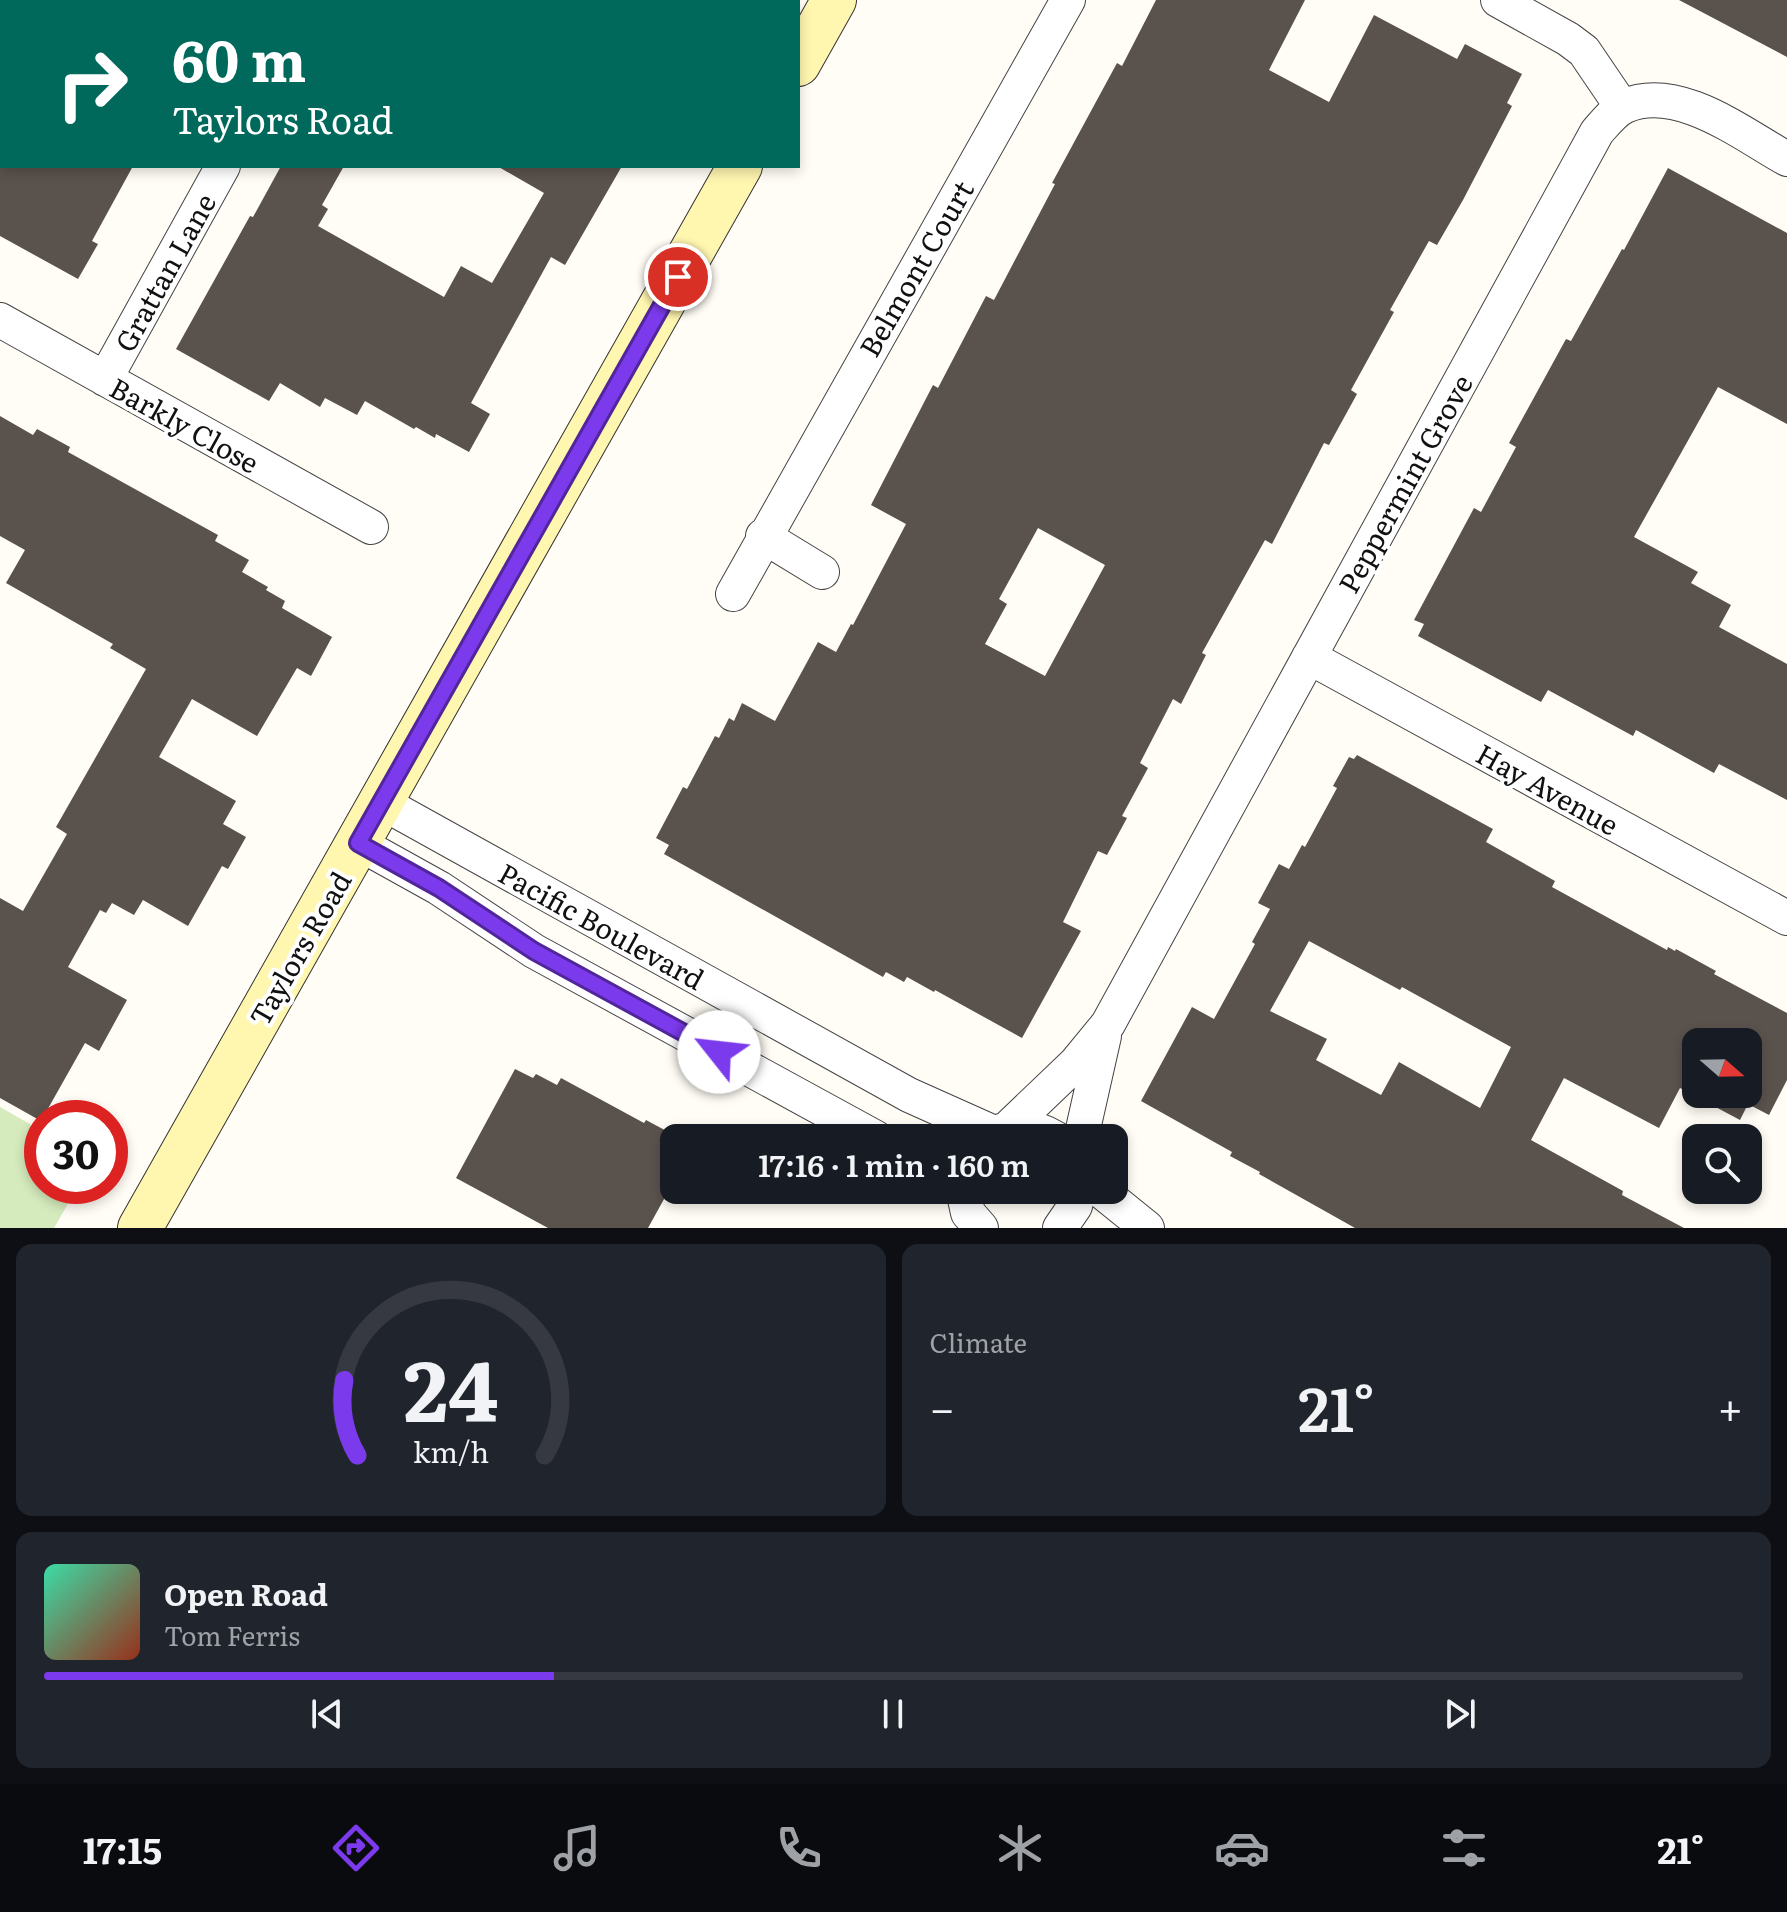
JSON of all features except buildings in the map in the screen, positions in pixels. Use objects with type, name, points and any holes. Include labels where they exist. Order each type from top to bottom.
[{"type":"main road","points":[[800,60],[834,0]]},
{"type":"main road","name":"Taylors Road","points":[[140,1228],[739,168]]},
{"type":"street","name":"Belmont Court","points":[[733,594],[1068,0]]},
{"type":"street","points":[[1498,0],[1584,51],[1622,107],[1656,100],[1674,101],[1702,112],[1787,159]]},
{"type":"street","name":"Peppermint Grove","points":[[1007,1124],[1076,1063],[1108,1024],[1597,132],[1622,107]]},
{"type":"street","name":"Grattan Lane","points":[[105,379],[222,168]]},
{"type":"street","name":"Barkly Close","points":[[0,320],[371,527]]},
{"type":"street","points":[[763,536],[822,572]]},
{"type":"street","name":"Hay Avenue","points":[[1309,657],[1787,918]]},
{"type":"street","name":"Pacific Boulevard","points":[[381,802],[909,1095],[976,1124]]},
{"type":"street","name":"Pacific Boulevard","points":[[358,843],[439,888],[534,951],[850,1124]]},
{"type":"street","name":"Peppermint Grove","points":[[1084,1124],[1108,1024]]},
{"type":"street","points":[[1060,1228],[1076,1204]]},
{"type":"street","points":[[1117,1204],[1147,1228]]},
{"type":"green space","points":[[0,1107],[24,1121],[24,1204],[68,1204],[54,1228],[0,1228]]},
{"type":"route","points":[[678,277],[358,843],[439,888],[534,951],[719,1052]]}]
